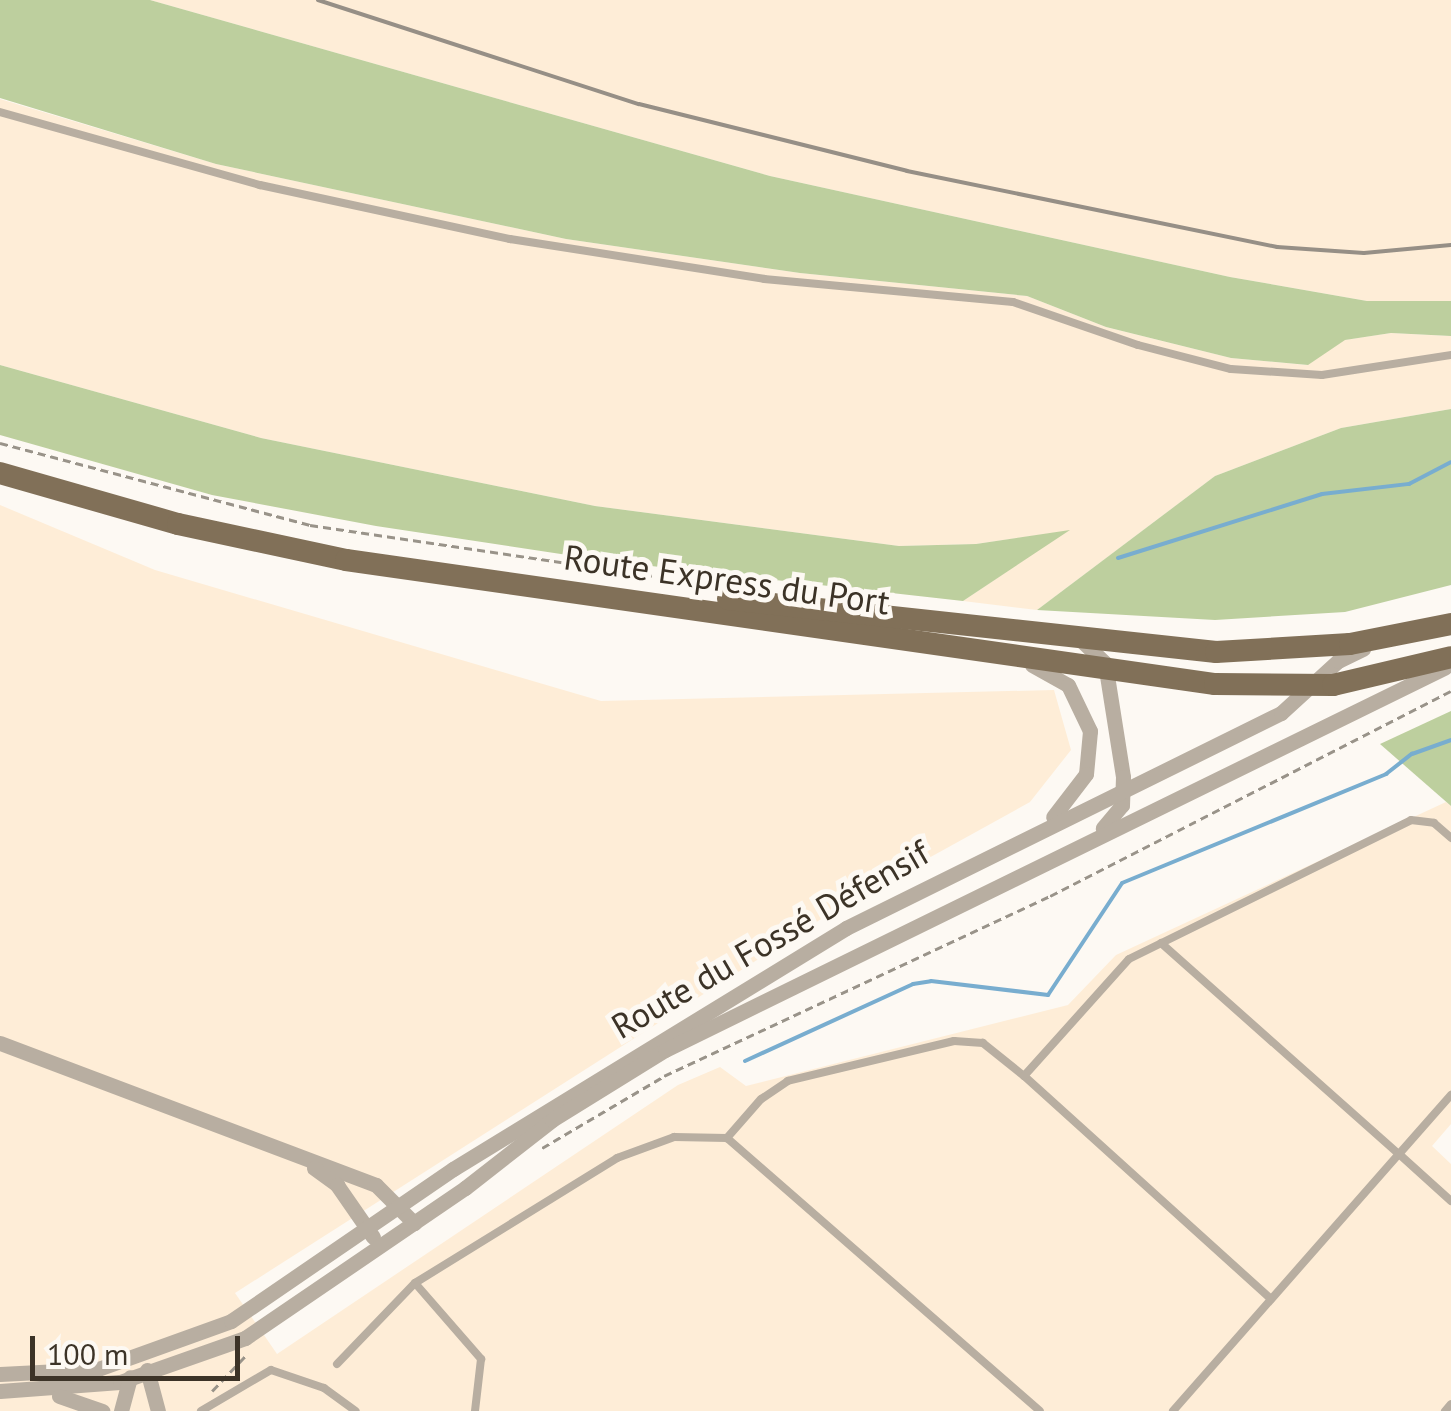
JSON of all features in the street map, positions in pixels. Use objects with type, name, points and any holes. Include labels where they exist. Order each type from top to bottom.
[{"type":"main road","name":"Route Express du Port","points":[[0,458],[192,513],[376,550],[739,600],[910,616],[1078,639],[1231,652],[1388,638]]},
{"type":"main road","name":"Route Express du Port","points":[[0,473],[178,524],[318,554],[1228,686],[1312,687],[1451,656]]},
{"type":"main road","name":"Route du Fossé Défensif","points":[[1388,638],[1451,624]]},
{"type":"street","name":"Route du Fossé Défensif","points":[[0,1374],[88,1371],[143,1356],[240,1315],[400,1205],[846,928],[1281,713],[1338,661],[1388,638]]},
{"type":"street","points":[[1078,639],[1106,667],[1124,790],[1117,816],[1084,842]]},
{"type":"street","points":[[1008,847],[1071,801],[1092,748],[1086,713],[1068,685],[1022,659]]},
{"type":"street","name":"Route du Fossé Défensif","points":[[0,1391],[128,1380],[267,1326],[543,1126],[653,1057],[1451,665]]},
{"type":"street","points":[[0,1043],[376,1185],[414,1223]]},
{"type":"street","points":[[294,1156],[332,1180],[380,1247]]},
{"type":"street","points":[[143,1356],[158,1411]]},
{"type":"street","points":[[121,1411],[128,1380],[143,1356]]},
{"type":"street","name":"Route du Fossé Défensif","points":[[20,1391],[79,1399],[102,1411]]},
{"type":"lane","points":[[0,112],[260,185],[510,239],[764,279],[1013,302],[1221,367],[1322,375],[1451,355]]},
{"type":"lane","points":[[1024,1076],[1123,963],[1411,820],[1434,823],[1451,838]]},
{"type":"lane","points":[[1162,943],[1451,1201]]},
{"type":"lane","points":[[727,1138],[761,1098],[788,1082],[954,1041],[982,1043],[1024,1076],[1271,1299]]},
{"type":"lane","points":[[1173,1411],[1451,1094]]},
{"type":"lane","points":[[338,1364],[416,1284],[636,1148],[685,1136],[727,1138],[1040,1411]]},
{"type":"lane","points":[[416,1284],[481,1359],[475,1411]]},
{"type":"lane","points":[[201,1411],[271,1370],[324,1388],[356,1411]]},
{"type":"lane","points":[[1444,1411],[1451,1404]]},
{"type":"path","points":[[0,443],[184,497],[323,528],[729,586]]},
{"type":"path","points":[[535,1152],[664,1076],[1061,891],[1451,692]]},
{"type":"path","points":[[208,1397],[258,1347]]},
{"type":"shaded area","points":[[150,0],[1451,0],[1451,301],[1367,301],[1230,277],[770,176]]},
{"type":"shaded area","points":[[0,99],[216,164],[566,239],[800,273],[1027,296],[1106,327],[1231,358],[1307,365],[1344,340],[1391,333],[1451,336],[1451,409],[1341,428],[1215,476],[1037,610],[963,601],[1067,531],[976,544],[899,546],[595,506],[261,438],[0,365]]},
{"type":"shaded area","points":[[0,505],[155,570],[601,701],[1054,690],[1071,750],[1030,802],[840,907],[235,1293],[277,1354],[678,1085],[720,1067],[746,1086],[1068,1005],[1116,955],[1446,802],[1451,806],[1451,1124],[1432,1146],[1451,1164],[1451,1411],[0,1411]]},
{"type":"green space","points":[[0,0],[150,0],[770,176],[1230,277],[1367,301],[1451,301],[1451,336],[1391,333],[1345,340],[1308,365],[1231,358],[1106,327],[1027,296],[800,273],[566,239],[216,164],[0,98]]},
{"type":"green space","points":[[0,365],[261,438],[595,506],[899,546],[976,544],[1070,530],[963,601],[607,561],[376,526],[212,495],[0,435]]},
{"type":"green space","points":[[1451,409],[1451,585],[1345,612],[1215,620],[1037,610],[1215,476],[1341,428]]},
{"type":"green space","points":[[1451,711],[1451,806],[1380,744]]},
{"type":"waterway","points":[[1118,558],[1322,494],[1409,484],[1451,462]]},
{"type":"waterway","points":[[745,1061],[913,984],[931,981],[1048,995],[1122,883],[1386,774],[1412,754],[1451,740]]},
{"type":"railway","points":[[318,0],[639,104],[907,171],[1277,247],[1364,253],[1451,245]]}]
